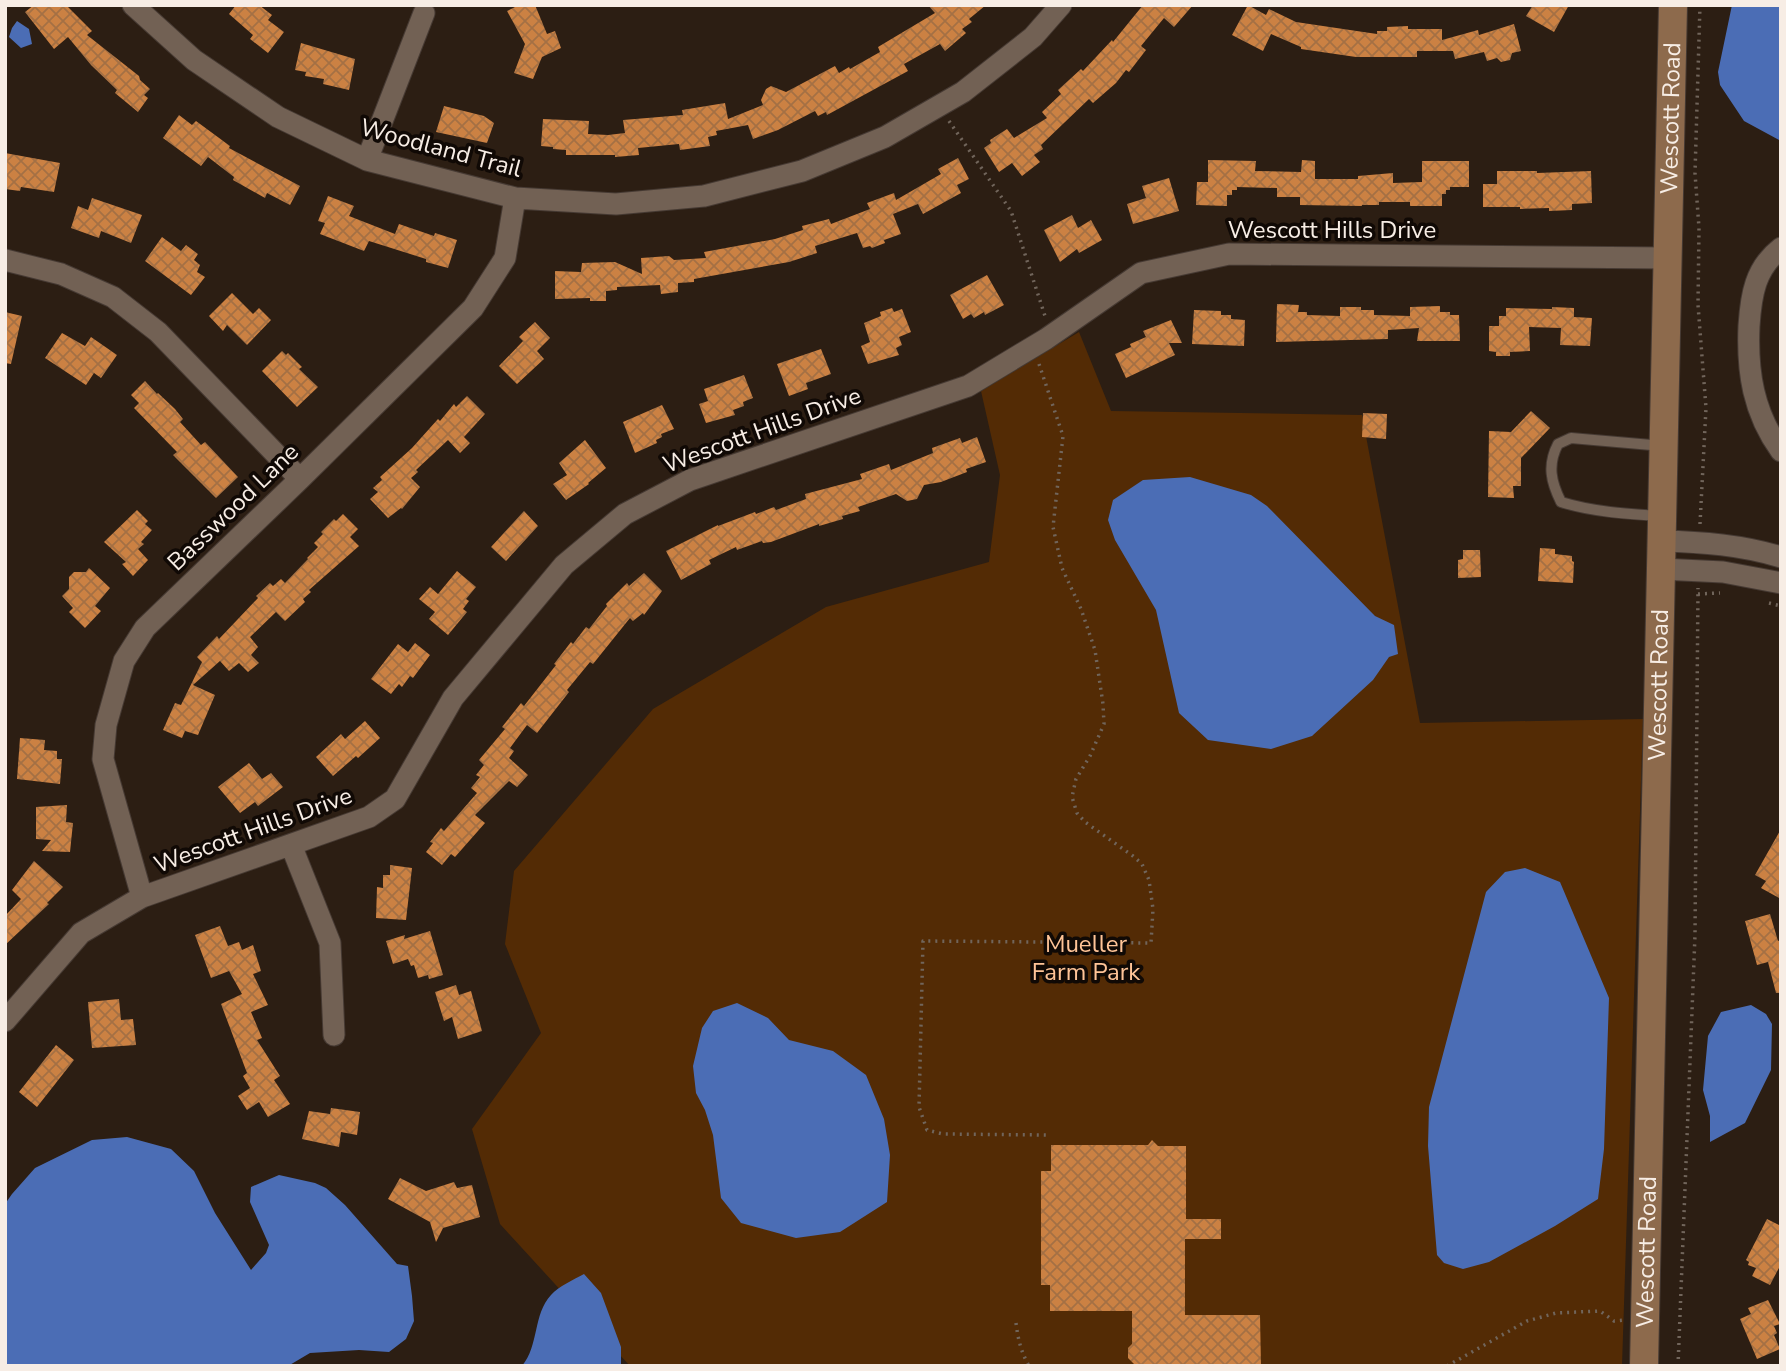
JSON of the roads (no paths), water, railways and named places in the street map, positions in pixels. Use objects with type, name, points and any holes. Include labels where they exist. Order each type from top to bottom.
[{"type":"street","name":"Woodland Trail","points":[[134,5],[194,60],[278,117],[367,160],[515,198],[616,204],[704,195],[802,171],[885,137],[963,92],[1033,37],[1061,5]]},
{"type":"street","name":"Wescott Road","points":[[1644,1366],[1672,5]]},
{"type":"street","points":[[367,160],[424,13]]},
{"type":"street","name":"Basswood Lane","points":[[142,897],[103,759],[106,725],[124,662],[145,628],[473,308],[505,258],[515,198]]},
{"type":"street","points":[[1781,248],[1765,264],[1756,279],[1752,294],[1748,349],[1751,380],[1758,408],[1770,436],[1781,450]]},
{"type":"street","name":"Wescott Hills Drive","points":[[5,1021],[81,933],[142,897],[369,817],[395,799],[453,698],[564,565],[625,514],[690,480],[968,386],[1046,339],[1140,273],[1229,254],[1667,258]]},
{"type":"street","points":[[5,260],[61,274],[113,297],[158,332],[300,479]]},
{"type":"street","points":[[1661,529],[1699,543],[1741,548],[1781,557]]},
{"type":"street","points":[[1661,569],[1723,572],[1781,583]]},
{"type":"street","points":[[291,845],[330,943],[334,1035]]},
{"type":"lane","points":[[1661,529],[1639,515],[1561,502],[1550,472],[1552,454],[1558,444],[1571,438],[1663,446]]},
{"type":"water","points":[[1732,5],[1781,5],[1781,141],[1744,121],[1720,85],[1718,72]]},
{"type":"water","points":[[17,21],[29,29],[32,44],[21,48],[9,37]]},
{"type":"water","points":[[1190,477],[1251,495],[1267,506],[1375,616],[1394,625],[1398,654],[1389,657],[1373,680],[1312,736],[1271,749],[1208,740],[1179,713],[1156,610],[1115,540],[1108,520],[1113,500],[1143,480]]},
{"type":"water","points":[[1525,868],[1560,882],[1609,998],[1604,1149],[1598,1199],[1489,1262],[1463,1269],[1444,1263],[1437,1255],[1428,1146],[1429,1107],[1486,892],[1505,872]]},
{"type":"water","points":[[737,1003],[768,1018],[789,1040],[833,1051],[866,1075],[884,1119],[890,1155],[887,1202],[840,1232],[796,1238],[741,1223],[721,1198],[713,1135],[696,1093],[693,1066],[702,1028],[713,1011]]},
{"type":"water","points":[[1751,1005],[1766,1014],[1772,1024],[1771,1070],[1745,1123],[1710,1142],[1710,1116],[1703,1090],[1708,1036],[1721,1012]]},
{"type":"water","points":[[127,1137],[171,1149],[194,1171],[215,1213],[251,1270],[266,1253],[269,1245],[250,1202],[251,1187],[279,1175],[326,1188],[345,1205],[397,1264],[408,1266],[414,1321],[406,1339],[389,1352],[359,1350],[310,1353],[288,1366],[5,1366],[5,1204],[35,1168],[92,1140]]},
{"type":"water","points":[[584,1274],[601,1293],[621,1347],[621,1366],[522,1366],[531,1349],[545,1303],[566,1283]]},
{"type":"park label","name":"Mueller Farm Park","points":[[1086,958]]}]
